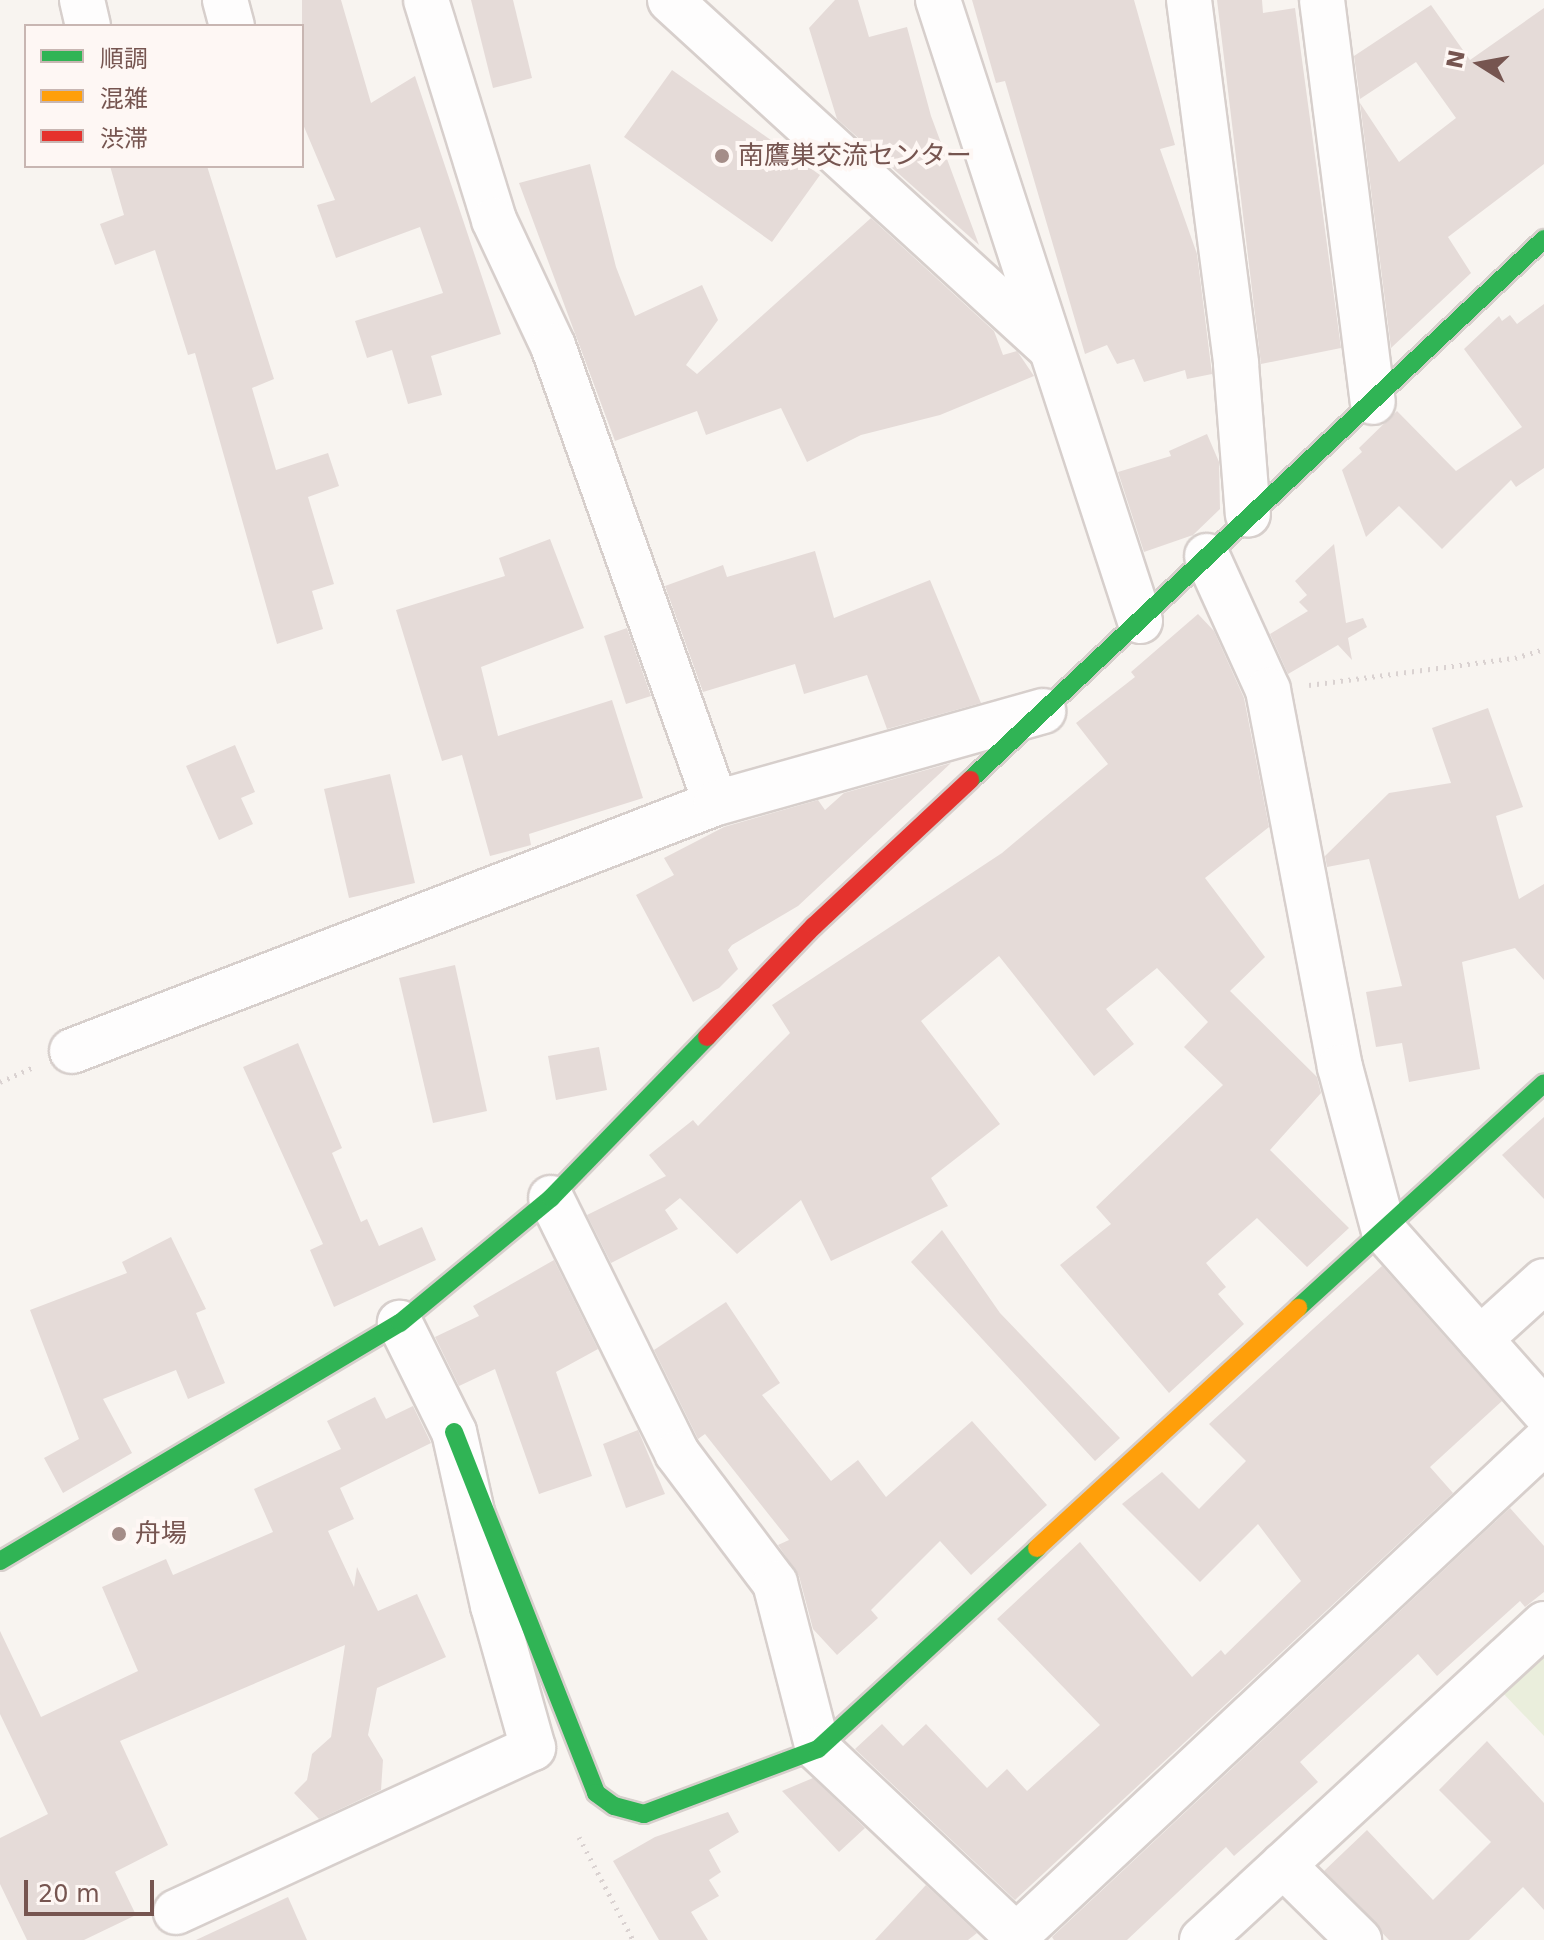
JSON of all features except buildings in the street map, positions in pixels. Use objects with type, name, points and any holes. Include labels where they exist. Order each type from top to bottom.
[{"type":"street","points":[[82,0],[88,24]]},
{"type":"street","points":[[225,0],[231,24]]},
{"type":"street","points":[[426,0],[494,220],[553,346],[716,803]]},
{"type":"street","points":[[670,0],[1050,347]]},
{"type":"street","points":[[938,0],[1140,621]]},
{"type":"street","points":[[1189,0],[1236,364],[1248,515]]},
{"type":"street","points":[[1323,1],[1373,402]]},
{"type":"street","points":[[0,1561],[400,1323],[551,1198],[814,926],[1544,239]]},
{"type":"street","points":[[1207,556],[1268,690],[1340,1067],[1384,1231],[1544,1411]]},
{"type":"street","points":[[72,1051],[716,803],[1043,711]]},
{"type":"street","points":[[400,1323],[454,1432],[596,1793],[614,1806],[644,1814],[737,1783],[818,1749],[1544,1083]]},
{"type":"street","points":[[551,1198],[677,1453],[775,1583],[818,1749],[1018,1938],[1544,1442]]},
{"type":"street","points":[[1480,1339],[1544,1281]]},
{"type":"street","points":[[176,1912],[533,1748],[493,1606],[454,1432]]},
{"type":"street","points":[[1202,1940],[1544,1624]]},
{"type":"street","points":[[1283,1865],[1359,1940]]},
{"type":"path","points":[[1268,690],[1515,658],[1544,649]]},
{"type":"path","points":[[576,1830],[633,1940]]},
{"type":"green space","points":[[1544,1646],[1544,1736],[1499,1689]]},
{"type":"traffic: fast","points":[[970,780],[1544,239]]},
{"type":"traffic: fast","points":[[0,1561],[400,1323],[551,1198],[707,1037]]},
{"type":"traffic: fast","points":[[1298,1308],[1544,1083]]},
{"type":"traffic: fast","points":[[454,1432],[596,1793],[614,1806],[644,1814],[818,1749],[1037,1548]]},
{"type":"traffic: slow","points":[[1037,1548],[1298,1308]]},
{"type":"traffic: jam","points":[[707,1037],[814,926],[970,780]]},
{"type":"place","name":"南鷹巣交流センター","points":[[722,156]]},
{"type":"place","name":"舟場","points":[[119,1534]]}]
